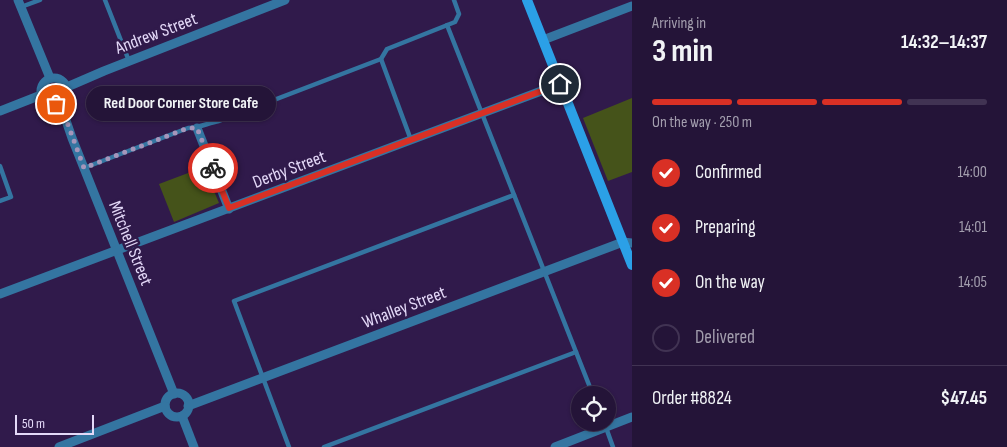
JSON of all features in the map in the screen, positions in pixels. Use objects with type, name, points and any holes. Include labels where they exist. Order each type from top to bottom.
[{"type":"street","name":"Andrew Street","points":[[67,87],[285,0]]},
{"type":"street","points":[[527,0],[560,84],[628,243],[632,265]]},
{"type":"street","points":[[20,4],[50,78]]},
{"type":"street","points":[[543,40],[632,6]]},
{"type":"street","points":[[50,78],[59,78],[67,87],[66,96],[60,103],[47,102],[41,95],[44,82],[50,78]]},
{"type":"street","name":"Derby Street","points":[[0,294],[560,84]]},
{"type":"street","points":[[0,111],[41,95]]},
{"type":"street","name":"Mitchell Street","points":[[60,103],[116,251],[174,394]]},
{"type":"street","points":[[197,128],[229,208]]},
{"type":"street","name":"Whalley Street","points":[[188,406],[545,272],[628,243]]},
{"type":"street","points":[[174,394],[185,397],[188,410],[182,416],[172,416],[165,406],[167,399],[174,394]]},
{"type":"street","points":[[59,447],[165,406]]},
{"type":"street","points":[[182,416],[194,447]]},
{"type":"street","points":[[616,422],[632,418]]},
{"type":"street","points":[[555,447],[591,431]]},
{"type":"lane","points":[[20,4],[40,0]]},
{"type":"lane","points":[[105,0],[130,61]]},
{"type":"lane","points":[[84,168],[188,128],[197,128],[380,59],[387,49],[454,22],[459,14],[454,0]]},
{"type":"lane","points":[[447,25],[589,386]]},
{"type":"lane","points":[[380,59],[412,140]]},
{"type":"lane","points":[[0,166],[11,198],[0,201]]},
{"type":"lane","points":[[290,447],[234,301],[514,195]]},
{"type":"lane","points":[[324,447],[576,352]]},
{"type":"lane","points":[[606,431],[613,447]]},
{"type":"green space","points":[[632,98],[632,172],[608,181],[583,118]]},
{"type":"green space","points":[[204,167],[219,203],[174,222],[159,184]]},
{"type":"way so far","points":[[56,104],[60,103],[84,168],[188,128],[197,128],[213,168]]},
{"type":"place","name":"Red Door Corner Store Cafe","points":[[56,104]]},
{"type":"route","points":[[213,168],[229,208],[560,84]]}]
